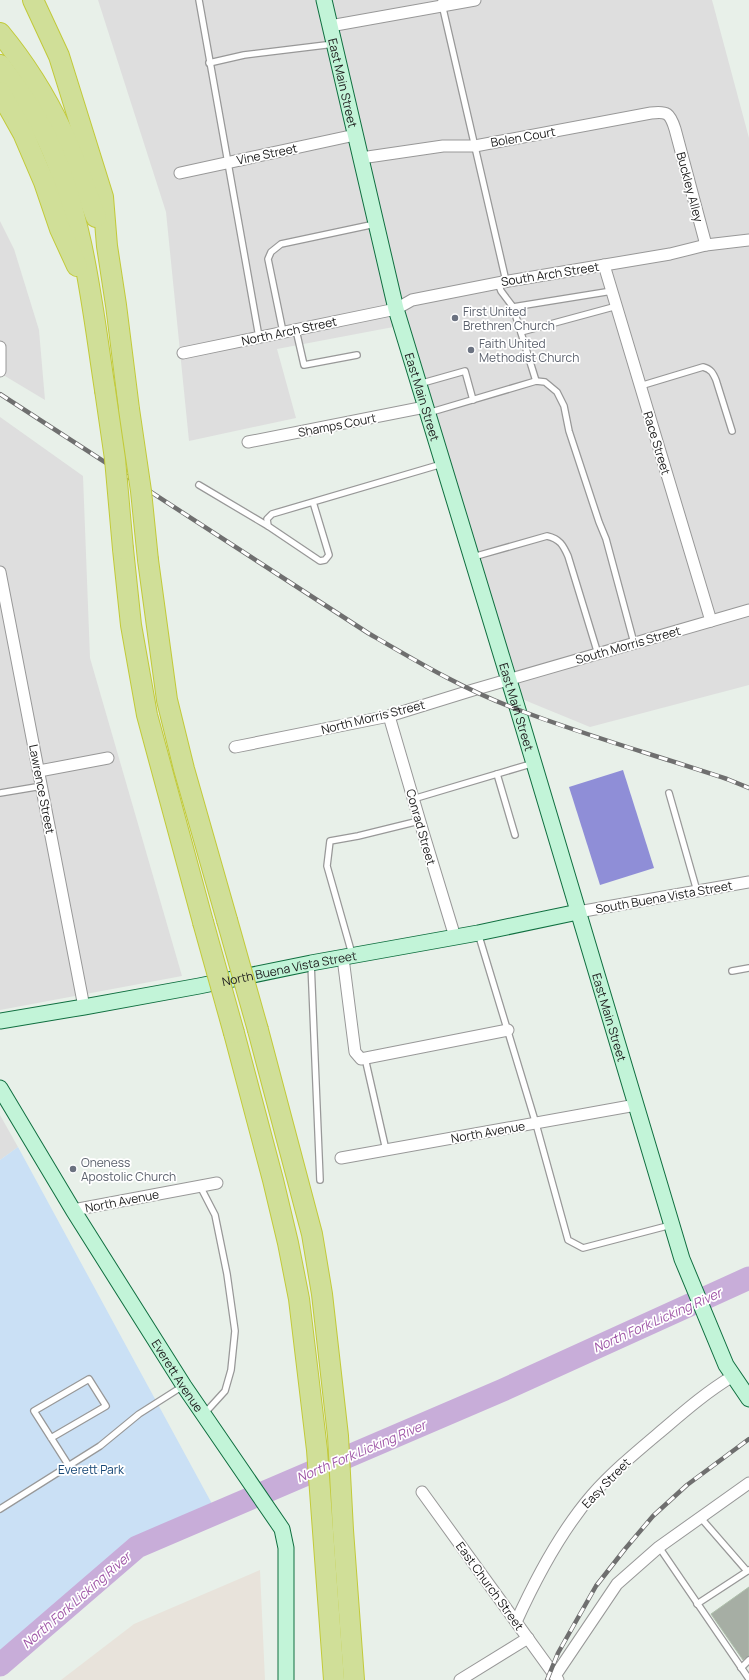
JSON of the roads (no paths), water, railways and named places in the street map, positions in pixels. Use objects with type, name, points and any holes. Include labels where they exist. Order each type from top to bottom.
[{"type":"highway","points":[[32,0],[59,56],[102,197],[107,246],[141,491],[148,560],[167,700],[184,769],[258,1030],[312,1234],[322,1294],[338,1436],[343,1530],[343,1673]]},
{"type":"highway","points":[[0,33],[38,86],[62,131],[107,246]]},
{"type":"highway","points":[[0,65],[25,101],[47,139],[61,174],[80,240],[91,301],[115,459],[131,625],[147,715],[274,1180],[299,1299],[317,1450],[323,1543],[343,1673]]},
{"type":"highway","points":[[0,92],[29,147],[44,182],[60,229],[91,301]]},
{"type":"main road","name":"East Main Street","points":[[324,0],[396,309],[534,763],[682,1259],[729,1371],[749,1399]]},
{"type":"main road","name":"North Buena Vista Street","points":[[0,1021],[84,1007],[311,963],[478,933],[578,912]]},
{"type":"main road","name":"Everett Avenue","points":[[0,1088],[73,1210],[202,1415],[218,1435],[282,1528],[286,1548],[286,1680]]},
{"type":"street","points":[[330,26],[441,3],[475,0]]},
{"type":"street","name":"Bolen Court","points":[[361,158],[443,146],[475,146],[659,112],[667,113],[670,116],[675,129]]},
{"type":"street","name":"Buckley Alley","points":[[675,129],[706,245]]},
{"type":"street","name":"Vine Street","points":[[180,173],[355,134]]},
{"type":"street","name":"South Arch Street","points":[[396,309],[412,300],[502,282],[682,252],[706,245],[749,240]]},
{"type":"street","name":"Race Street","points":[[604,265],[711,621]]},
{"type":"street","name":"North Arch Street","points":[[183,353],[396,309]]},
{"type":"street","points":[[0,347],[0,371]]},
{"type":"street","name":"Shamps Court","points":[[248,442],[426,410]]},
{"type":"street","name":"Lawrence Street","points":[[0,572],[84,1007]]},
{"type":"street","name":"South Morris Street","points":[[508,681],[749,610]]},
{"type":"street","name":"North Morris Street","points":[[236,747],[390,716],[508,681]]},
{"type":"street","name":"Conrad Street","points":[[390,716],[419,821],[455,937]]},
{"type":"street","points":[[39,771],[108,758]]},
{"type":"street","name":"South Buena Vista Street","points":[[578,912],[749,882]]},
{"type":"street","points":[[348,957],[354,1052],[361,1059],[508,1030]]},
{"type":"street","name":"North Avenue","points":[[341,1158],[636,1105]]},
{"type":"street","name":"North Avenue","points":[[73,1210],[217,1183]]},
{"type":"street","name":"Easy Street","points":[[516,1622],[529,1593],[554,1549],[572,1521],[592,1495],[635,1454],[712,1388],[729,1371]]},
{"type":"street","points":[[556,1678],[617,1584],[659,1547],[749,1483]]},
{"type":"street","name":"East Church Street","points":[[422,1492],[556,1678]]},
{"type":"street","points":[[460,1680],[528,1638]]},
{"type":"lane","points":[[199,0],[259,337]]},
{"type":"lane","points":[[441,3],[475,146],[502,282],[501,291],[513,307],[536,382]]},
{"type":"lane","points":[[209,63],[244,56],[334,44]]},
{"type":"lane","points":[[283,332],[268,259],[271,252],[281,244],[376,224]]},
{"type":"lane","points":[[513,307],[612,291]]},
{"type":"lane","points":[[521,332],[617,306]]},
{"type":"lane","points":[[296,330],[304,365],[357,355]]},
{"type":"lane","points":[[640,386],[703,367],[708,368],[713,373],[716,380],[732,431]]},
{"type":"lane","points":[[418,384],[465,371],[473,400]]},
{"type":"lane","points":[[426,410],[473,400],[536,382],[545,382],[557,392],[564,406],[570,431],[599,522],[606,539],[634,643]]},
{"type":"lane","points":[[268,526],[267,519],[272,514],[443,464]]},
{"type":"lane","points":[[199,485],[268,526],[320,561],[325,560],[329,556],[313,502]]},
{"type":"lane","points":[[471,558],[547,536],[556,538],[562,544],[568,556],[598,654]]},
{"type":"lane","points":[[413,799],[534,763]]},
{"type":"lane","points":[[497,774],[515,836]]},
{"type":"lane","points":[[0,793],[42,786]]},
{"type":"lane","points":[[669,793],[697,891]]},
{"type":"lane","points":[[348,957],[327,866],[330,841],[358,836],[419,821]]},
{"type":"lane","points":[[478,933],[536,1124],[568,1240],[583,1248],[672,1225]]},
{"type":"lane","points":[[311,963],[320,1180]]},
{"type":"lane","points":[[732,971],[749,968]]},
{"type":"lane","points":[[365,1058],[386,1150]]},
{"type":"lane","points":[[200,1186],[215,1215],[227,1274],[235,1330],[231,1370],[226,1391],[202,1415]]},
{"type":"lane","points":[[51,1438],[106,1406],[89,1379],[34,1411],[51,1438],[69,1466]]},
{"type":"lane","points":[[0,1509],[100,1446],[139,1414],[184,1386]]},
{"type":"lane","points":[[697,1604],[748,1571],[700,1518]]},
{"type":"lane","points":[[659,1547],[749,1679]]},
{"type":"lane","points":[[741,1668],[749,1660]]},
{"type":"waterway","name":"North Fork Licking River","points":[[0,1665],[137,1547],[503,1390],[749,1278]]},
{"type":"railway","points":[[0,394],[368,633],[461,685],[499,702],[545,719],[727,779],[749,788]]},
{"type":"railway","points":[[547,1680],[558,1653],[596,1586],[625,1549],[653,1516],[687,1485],[749,1439]]},
{"type":"place","name":"First United Brethren Church","points":[[455,318]]},
{"type":"place","name":"Faith United Methodist Church","points":[[471,350]]},
{"type":"place","name":"Oneness Apostolic Church","points":[[73,1169]]},
{"type":"park label","name":"Everett Park","points":[[91,1469]]}]
